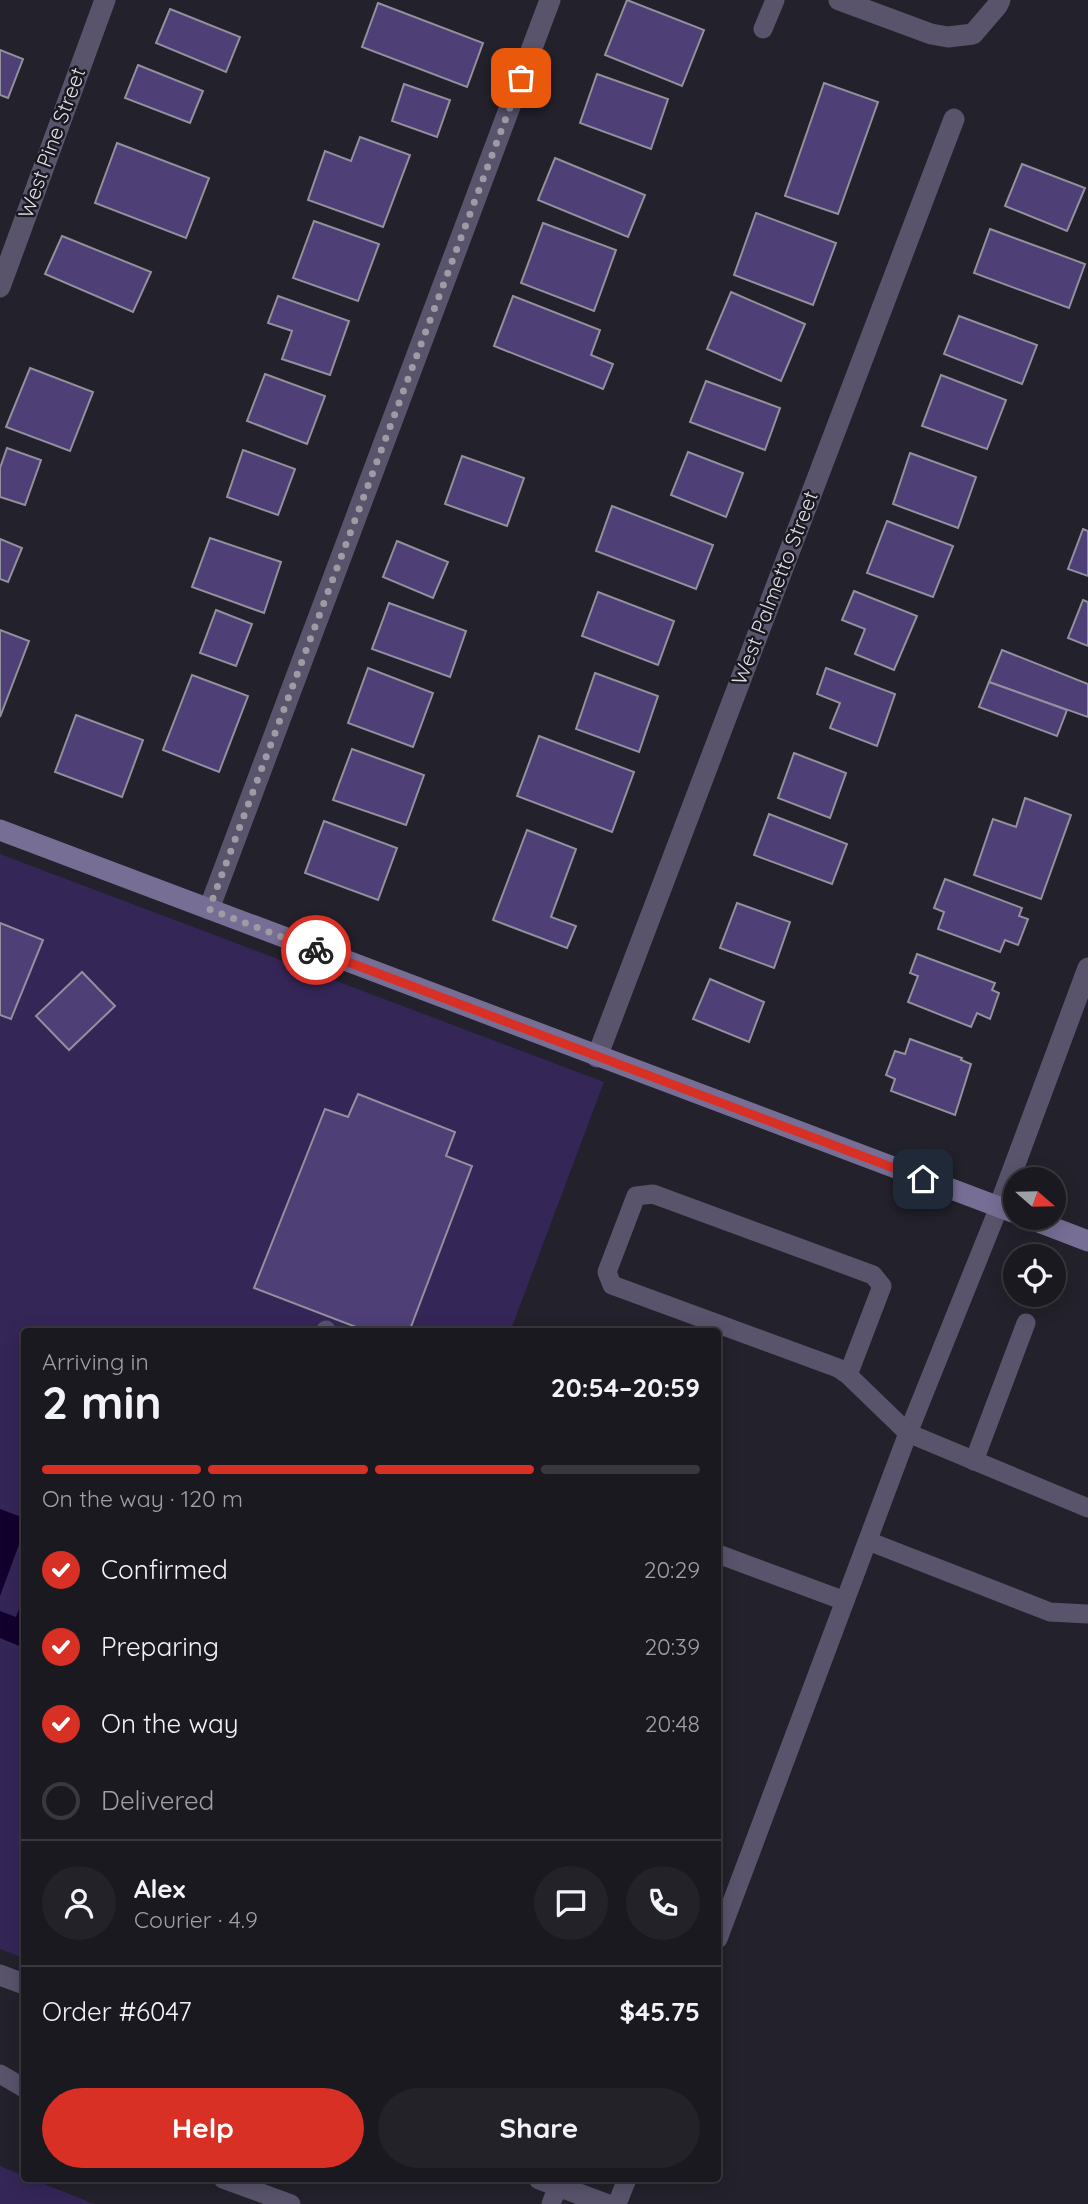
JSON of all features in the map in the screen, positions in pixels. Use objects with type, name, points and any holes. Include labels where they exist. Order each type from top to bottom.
[{"type":"street","name":"West Pine Street","points":[[0,287],[105,0]]},
{"type":"street","points":[[209,909],[550,0]]},
{"type":"street","points":[[839,0],[931,34],[948,37],[973,34],[998,6],[1000,0]]},
{"type":"street","name":"West Palmetto Street","points":[[597,1057],[954,119]]},
{"type":"street","points":[[0,830],[1003,1209]]},
{"type":"street","points":[[1021,1167],[1088,968]]},
{"type":"street","points":[[1059,1230],[1088,1241]]},
{"type":"street","points":[[0,1975],[21,1983]]},
{"type":"street","points":[[550,2190],[606,2204]]},
{"type":"lane","points":[[763,29],[775,0]]},
{"type":"lane","points":[[848,1375],[882,1286],[873,1275],[653,1194],[636,1196],[607,1272],[612,1285],[838,1368],[908,1433],[1088,1508]]},
{"type":"lane","points":[[721,1931],[908,1433],[1003,1219]]},
{"type":"lane","points":[[974,1461],[1026,1323]]},
{"type":"lane","points":[[868,1541],[1050,1612],[1088,1614]]},
{"type":"lane","points":[[721,1554],[845,1601]]},
{"type":"lane","points":[[0,2074],[21,2086]]},
{"type":"lane","points":[[231,2182],[291,2204]]},
{"type":"lane","points":[[617,2204],[626,2182]]},
{"type":"shaded area","points":[[0,854],[604,1082],[512,1328],[21,1328],[21,1957],[0,1949]]},
{"type":"shaded area","points":[[0,1509],[21,1517],[21,1539],[0,1596]]},
{"type":"shaded area","points":[[21,1603],[21,1647],[0,1638],[0,1611],[16,1617]]},
{"type":"shaded area","points":[[0,2166],[21,2175],[21,2182],[39,2182],[94,2204],[0,2204]]},
{"type":"building","points":[[627,0],[704,30],[682,86],[605,55]]},
{"type":"building","points":[[378,3],[483,43],[467,87],[362,47]]},
{"type":"building","points":[[170,9],[240,37],[226,72],[156,43]]},
{"type":"building","points":[[0,50],[23,59],[8,98],[0,95]]},
{"type":"building","points":[[138,65],[203,91],[190,123],[125,98]]},
{"type":"building","points":[[597,74],[668,99],[651,149],[580,123]]},
{"type":"building","points":[[824,83],[878,102],[838,214],[785,196]]},
{"type":"building","points":[[404,84],[450,100],[437,137],[392,121]]},
{"type":"building","points":[[360,137],[410,155],[383,227],[308,200],[325,151],[351,161]]},
{"type":"building","points":[[117,143],[209,178],[186,238],[95,203]]},
{"type":"building","points":[[555,158],[645,195],[628,237],[538,200]]},
{"type":"building","points":[[1022,164],[1085,188],[1067,231],[1005,206]]},
{"type":"building","points":[[756,213],[836,243],[813,305],[734,275]]},
{"type":"building","points":[[314,221],[379,244],[358,301],[293,278]]},
{"type":"building","points":[[543,223],[616,250],[594,311],[521,283]]},
{"type":"building","points":[[990,229],[1085,264],[1069,308],[974,273]]},
{"type":"building","points":[[62,236],[151,272],[133,312],[45,274]]},
{"type":"building","points":[[731,292],[805,324],[781,381],[707,349]]},
{"type":"building","points":[[278,296],[349,321],[330,375],[282,359],[292,331],[268,323]]},
{"type":"building","points":[[513,296],[600,330],[591,355],[613,364],[603,389],[494,346]]},
{"type":"building","points":[[959,316],[1037,345],[1022,384],[944,354]]},
{"type":"building","points":[[30,368],[93,392],[70,451],[6,427]]},
{"type":"building","points":[[265,374],[325,396],[307,444],[247,421]]},
{"type":"building","points":[[941,375],[1006,400],[987,449],[922,426]]},
{"type":"building","points":[[706,381],[780,408],[765,450],[690,422]]},
{"type":"building","points":[[7,448],[41,460],[25,505],[0,497],[0,468]]},
{"type":"building","points":[[243,450],[295,469],[278,515],[227,497]]},
{"type":"building","points":[[688,452],[743,473],[726,517],[671,495]]},
{"type":"building","points":[[910,453],[976,477],[958,528],[893,504]]},
{"type":"building","points":[[462,456],[524,478],[507,526],[445,504]]},
{"type":"building","points":[[612,506],[713,545],[696,589],[596,551]]},
{"type":"building","points":[[887,521],[953,546],[933,597],[867,573]]},
{"type":"building","points":[[1083,529],[1088,531],[1088,576],[1068,569]]},
{"type":"building","points":[[210,538],[281,562],[264,613],[192,587]]},
{"type":"building","points":[[0,539],[22,548],[8,582],[0,579]]},
{"type":"building","points":[[397,541],[448,562],[433,598],[383,577]]},
{"type":"building","points":[[854,591],[917,616],[894,670],[855,654],[865,629],[842,620]]},
{"type":"building","points":[[598,592],[674,621],[658,665],[582,636]]},
{"type":"building","points":[[1083,600],[1088,602],[1088,646],[1068,638]]},
{"type":"building","points":[[389,603],[466,631],[450,677],[372,649]]},
{"type":"building","points":[[216,610],[252,624],[236,666],[200,653]]},
{"type":"building","points":[[0,630],[29,641],[0,717]]},
{"type":"building","points":[[1002,650],[1088,684],[1088,717],[989,682]]},
{"type":"building","points":[[368,668],[433,693],[413,747],[348,723]]},
{"type":"building","points":[[826,668],[895,694],[877,746],[830,728],[840,703],[817,694]]},
{"type":"building","points":[[595,673],[658,696],[639,752],[576,729]]},
{"type":"building","points":[[192,675],[248,696],[219,772],[163,750]]},
{"type":"building","points":[[989,682],[1067,710],[1057,736],[979,707]]},
{"type":"building","points":[[76,715],[143,740],[122,797],[55,772]]},
{"type":"building","points":[[539,736],[634,772],[612,832],[517,796]]},
{"type":"building","points":[[352,749],[424,775],[406,825],[333,800]]},
{"type":"building","points":[[794,753],[846,773],[830,818],[778,798]]},
{"type":"building","points":[[1025,798],[1071,815],[1041,899],[974,875],[993,819],[1016,827]]},
{"type":"building","points":[[769,814],[847,844],[832,884],[754,855]]},
{"type":"building","points":[[324,821],[397,848],[378,900],[305,873]]},
{"type":"building","points":[[527,830],[576,849],[551,917],[576,926],[567,948],[493,920]]},
{"type":"building","points":[[945,879],[1022,908],[1019,916],[1028,919],[1018,945],[1005,940],[1000,952],[938,929],[944,912],[934,908]]},
{"type":"building","points":[[737,903],[790,922],[774,968],[720,948]]},
{"type":"building","points":[[0,923],[43,940],[11,1019],[0,1015]]},
{"type":"building","points":[[917,954],[995,983],[992,990],[999,993],[990,1019],[977,1013],[971,1027],[908,1002],[918,976],[910,973]]},
{"type":"building","points":[[82,972],[115,1006],[69,1050],[36,1016]]},
{"type":"building","points":[[710,979],[764,1002],[749,1042],[693,1019]]},
{"type":"building","points":[[910,1039],[962,1058],[961,1060],[971,1064],[955,1115],[891,1091],[895,1079],[886,1075],[895,1051],[905,1054]]},
{"type":"building","points":[[358,1094],[455,1132],[446,1156],[472,1166],[411,1328],[359,1328],[254,1288],[325,1109],[348,1117]]},
{"type":"way so far","points":[[316,950],[209,909],[521,78]]},
{"type":"route","points":[[316,950],[923,1179]]}]
